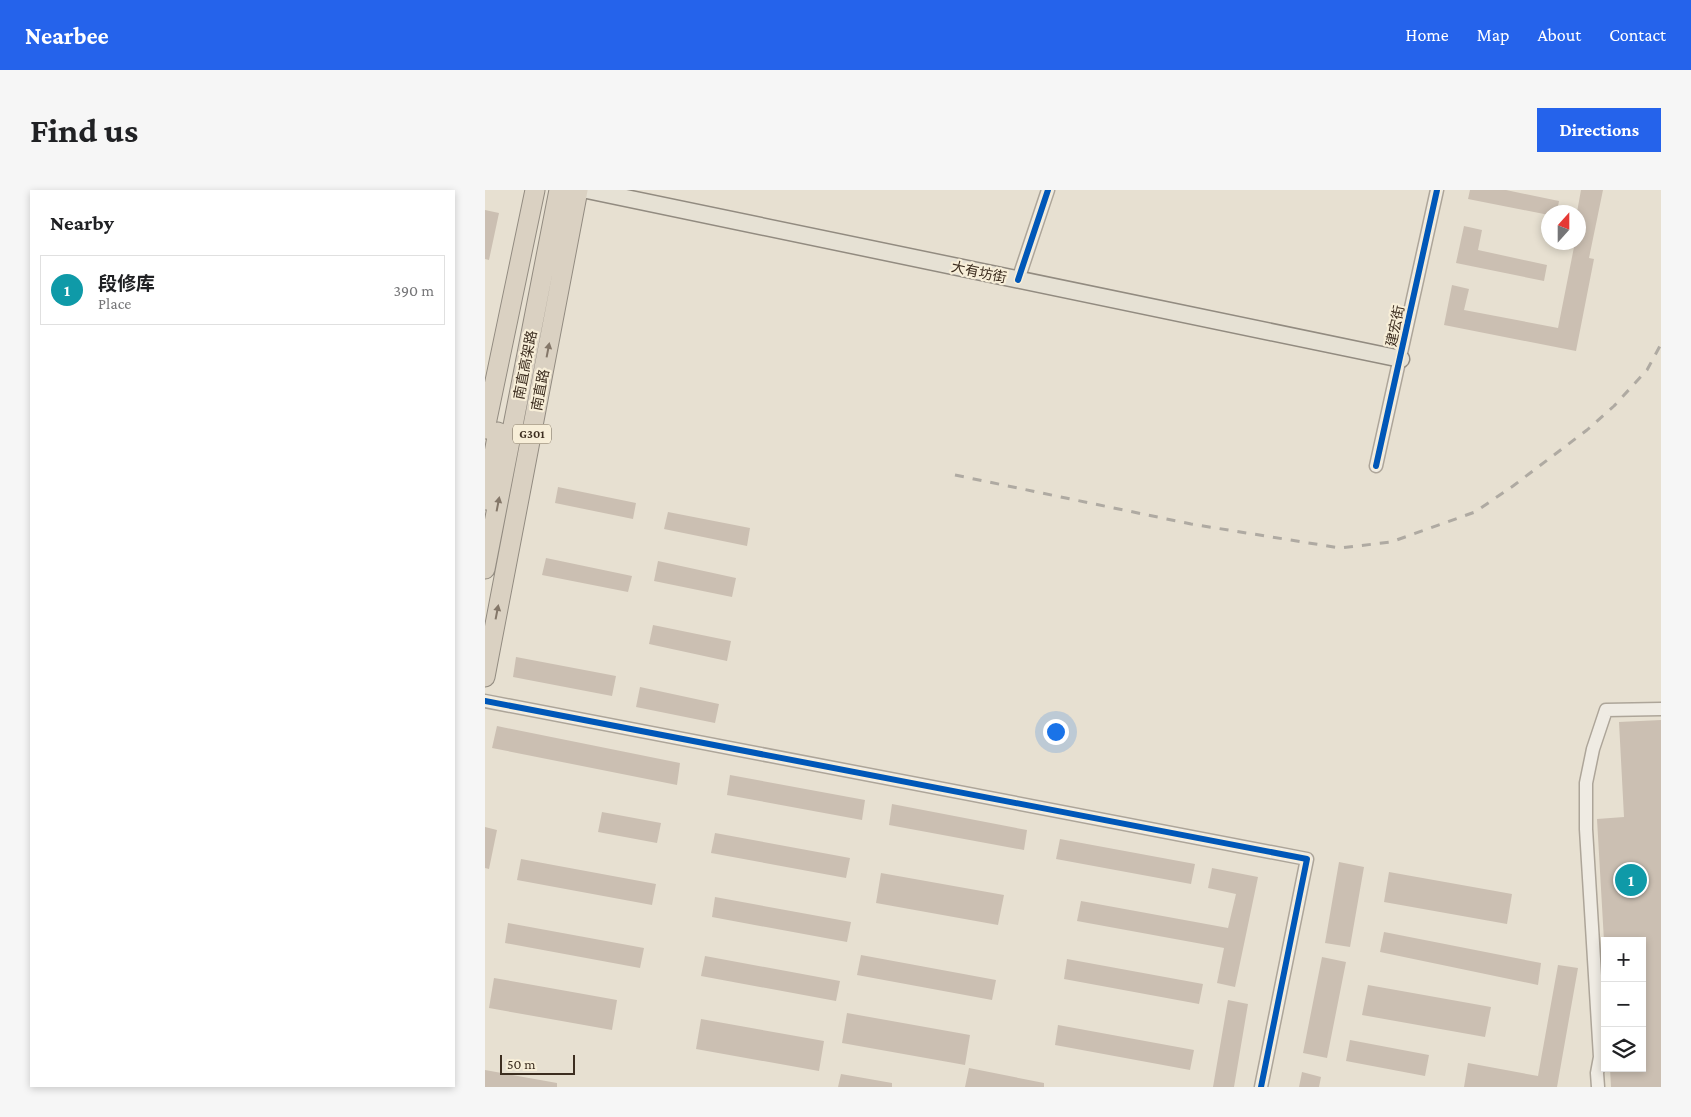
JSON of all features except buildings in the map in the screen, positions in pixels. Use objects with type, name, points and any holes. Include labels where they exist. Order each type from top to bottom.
[{"type":"highway","points":[[485,429],[535,190]]},
{"type":"highway","name":"南直高架路","points":[[485,500],[545,190]]},
{"type":"highway","name":"南直高架路","points":[[485,569],[559,190]]},
{"type":"highway","name":"南直路","points":[[485,678],[578,190]]},
{"type":"main road","name":"大有坊街","points":[[587,190],[1401,359]]},
{"type":"street","points":[[1018,280],[1048,190]]},
{"type":"street","name":"建宏街","points":[[1376,466],[1437,190]]},
{"type":"street","points":[[485,700],[1307,859],[1261,1087]]},
{"type":"street","points":[[1598,1087],[1597,1073],[1600,1057],[1585,784],[1593,749],[1606,710],[1661,709]]},
{"type":"railway","points":[[955,475],[1191,524],[1340,548],[1391,542],[1475,512],[1513,486],[1587,430],[1614,406],[1647,370],[1661,344]]},
{"type":"cycle path","points":[[1018,280],[1048,190]]},
{"type":"cycle path","points":[[1376,466],[1437,190]]},
{"type":"cycle path","points":[[485,701],[1307,859],[1261,1087]]},
{"type":"place","name":"段修库","points":[[1631,880]]}]
